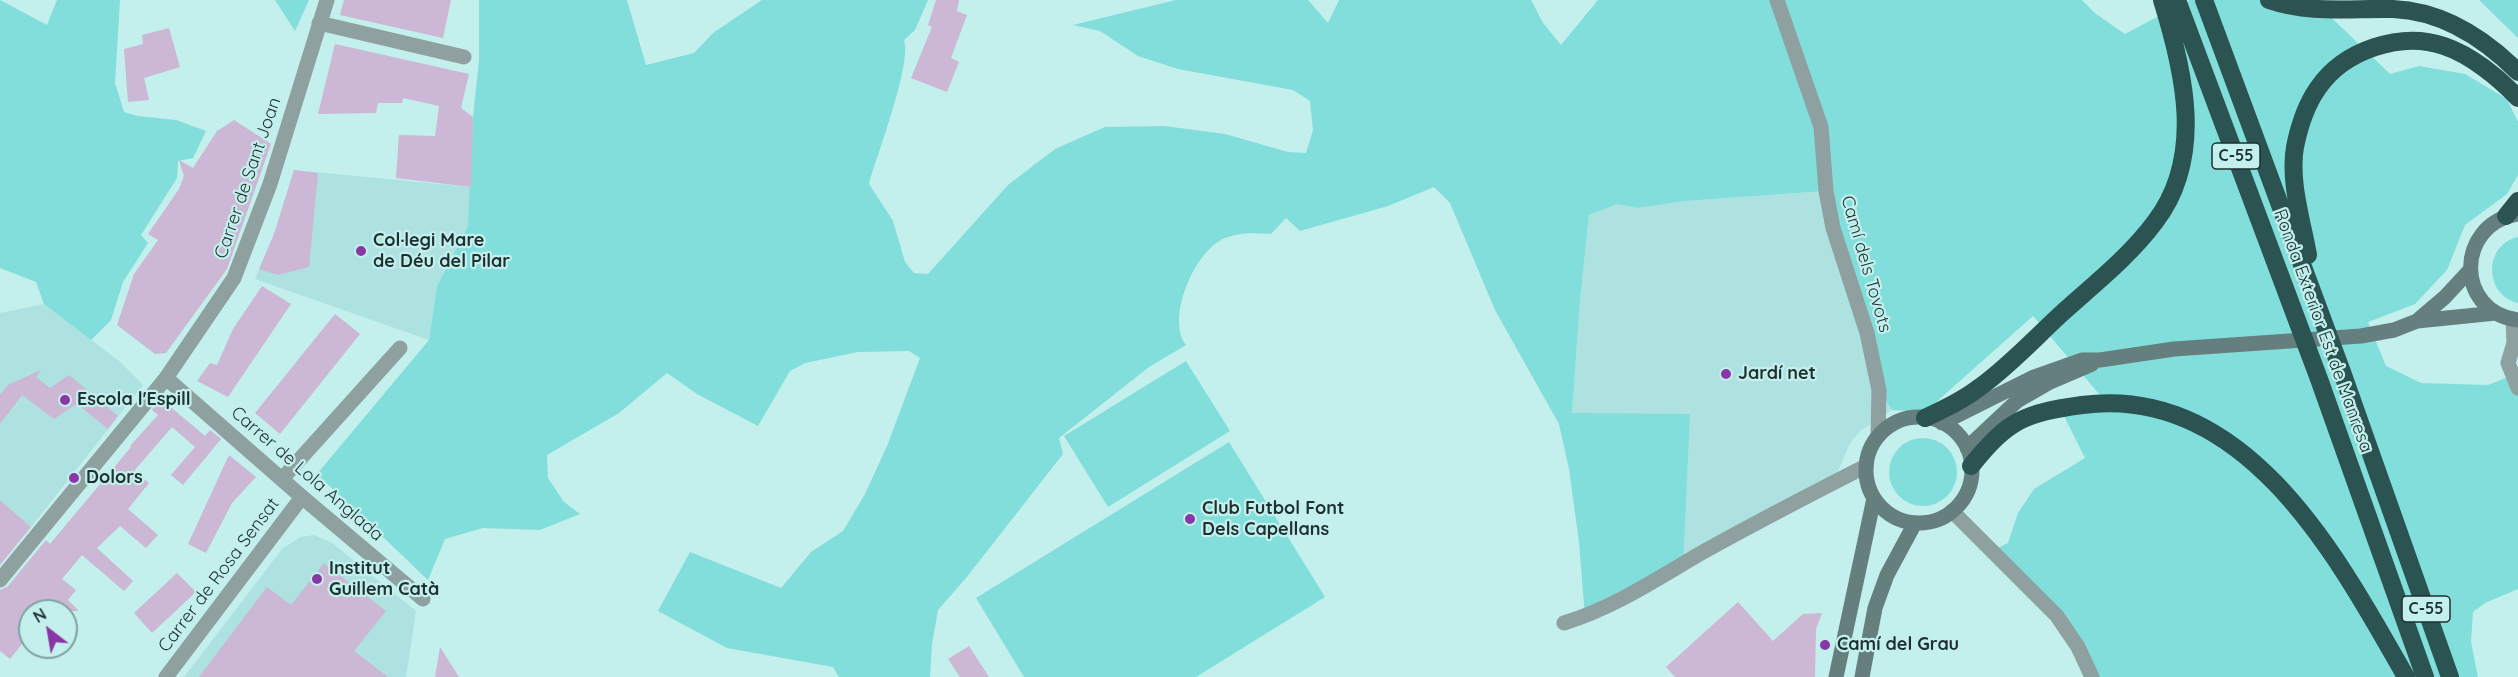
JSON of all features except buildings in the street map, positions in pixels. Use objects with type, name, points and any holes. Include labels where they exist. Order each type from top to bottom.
[{"type":"highway","points":[[1933,420],[1981,387],[2096,282],[2142,238],[2167,205],[2183,156],[2187,107],[2176,46],[2162,0]]},
{"type":"highway","name":"Ronda Exterior Est de Manresa","points":[[2177,0],[2319,379],[2425,677]]},
{"type":"highway","name":"Ronda Exterior Est de Manresa","points":[[2204,0],[2342,372],[2451,677]]},
{"type":"highway","points":[[2269,0],[2313,10],[2395,9],[2434,16],[2449,21],[2483,41],[2518,72]]},
{"type":"highway","points":[[2316,301],[2296,185],[2294,150],[2309,102],[2325,80],[2346,62],[2378,46],[2411,41],[2426,42],[2459,53],[2487,72],[2518,98]]},
{"type":"highway","points":[[2512,215],[2518,201]]},
{"type":"highway","points":[[1971,466],[2002,430],[2015,421],[2047,410],[2105,402],[2129,403],[2160,409],[2197,423],[2225,439],[2278,484],[2322,539],[2406,677]]},
{"type":"street","name":"Carrer de Sant Joan","points":[[0,580],[166,378],[234,278],[270,184],[327,0]]},
{"type":"street","name":"Camí dels Tovots","points":[[1777,0],[1821,126],[1826,191],[1833,228],[1867,333],[1880,390],[1878,436]]},
{"type":"street","points":[[319,23],[464,57]]},
{"type":"street","points":[[2496,313],[2478,294],[2470,270],[2472,253],[2479,237],[2491,224],[2512,215]]},
{"type":"street","points":[[2417,321],[2445,297],[2470,270]]},
{"type":"street","points":[[1933,420],[1957,434],[1967,448],[1971,466],[1967,491],[1952,511],[1935,521],[1915,523],[1891,515],[1874,498],[1867,483],[1866,466],[1878,436],[1899,421],[1933,420],[2061,366],[2082,360],[2100,360],[2174,349],[2361,336],[2386,332],[2417,321],[2496,313],[2515,320],[2514,344],[2508,363],[2518,388]]},
{"type":"street","points":[[282,479],[400,348]]},
{"type":"street","points":[[1967,448],[2017,401],[2050,382],[2076,373],[2100,360]]},
{"type":"street","name":"Carrer de Lola Anglada","points":[[166,378],[302,497],[423,598]]},
{"type":"street","points":[[1564,623],[1585,617],[1622,598],[1792,503],[1866,466]]},
{"type":"street","name":"Carrer de Rosa Sensat","points":[[166,677],[302,497]]},
{"type":"street","points":[[1836,677],[1874,498]]},
{"type":"street","points":[[1952,511],[2069,630],[2092,677]]},
{"type":"street","points":[[1862,677],[1877,600],[1887,575],[1915,523]]},
{"type":"shaded area","points":[[0,0],[47,25],[57,0],[120,0],[115,83],[124,112],[138,116],[176,120],[206,131],[193,158],[178,161],[177,178],[141,235],[148,243],[123,282],[111,320],[91,340],[44,304],[36,282],[0,268]]},
{"type":"shaded area","points":[[275,0],[309,0],[295,31]]},
{"type":"shaded area","points":[[479,0],[627,0],[646,65],[694,53],[713,33],[762,0],[928,0],[915,30],[904,40],[905,52],[899,88],[869,184],[893,221],[905,262],[914,273],[928,274],[1008,185],[1055,149],[1105,127],[1164,126],[1225,134],[1288,152],[1306,153],[1313,130],[1310,101],[1293,90],[1178,69],[1138,56],[1100,31],[1073,25],[1176,0],[1308,0],[1328,23],[1339,0],[1531,0],[1543,23],[1561,45],[1598,0],[2082,0],[2096,14],[2125,34],[2189,0],[2313,0],[2390,74],[2419,66],[2465,74],[2507,99],[2518,122],[2518,175],[2507,194],[2465,225],[2447,270],[2415,304],[2368,322],[2386,366],[2421,383],[2488,385],[2518,373],[2518,589],[2485,603],[2473,612],[2471,642],[2478,677],[2092,677],[2078,647],[1992,551],[2008,543],[2018,513],[2034,489],[2085,458],[2060,408],[2105,401],[2033,316],[1925,412],[1892,410],[1879,390],[1825,191],[1685,201],[1637,208],[1617,204],[1589,215],[1572,413],[1690,414],[1683,564],[1585,617],[1579,542],[1569,469],[1559,424],[1495,310],[1450,203],[1434,187],[1388,206],[1300,231],[1286,218],[1271,234],[1240,234],[1221,240],[1211,247],[1193,272],[1181,304],[1179,319],[1186,345],[1149,367],[1059,438],[1063,454],[966,578],[938,610],[932,644],[930,677],[839,677],[833,667],[727,648],[658,611],[690,552],[781,588],[811,552],[843,531],[865,494],[887,446],[920,358],[909,351],[858,352],[805,363],[790,371],[758,426],[697,394],[667,373],[619,413],[547,455],[548,478],[564,502],[580,514],[540,530],[483,528],[445,539],[428,580],[317,474],[429,340],[437,286],[468,226],[473,117],[479,60]]},
{"type":"shaded area","points":[[2479,0],[2518,0],[2518,38]]},
{"type":"shaded area","name":"Col·legi Mare de Déu del Pilar","points":[[294,170],[471,187],[468,226],[437,286],[429,340],[255,279],[274,234]]},
{"type":"shaded area","name":"Jardí net","points":[[1826,191],[1879,390],[1892,410],[1860,431],[1849,445],[1833,483],[1683,564],[1572,413],[1589,215],[1617,204],[1637,208],[1685,201]]},
{"type":"shaded area","points":[[2518,237],[2518,303],[2507,298],[2499,290],[2492,270],[2498,250],[2507,242]]},
{"type":"shaded area","name":"Escola l'Espill","points":[[44,304],[119,361],[143,385],[31,527],[0,500],[0,313]]},
{"type":"shaded area","points":[[1186,361],[1230,431],[1108,507],[1064,436]]},
{"type":"shaded area","points":[[1923,438],[1936,441],[1947,448],[1954,459],[1957,472],[1954,485],[1947,496],[1936,503],[1923,506],[1910,503],[1899,496],[1892,485],[1889,472],[1892,459],[1899,448],[1910,441]]},
{"type":"shaded area","name":"Club Futbol Font Dels Capellans","points":[[1229,442],[1325,597],[1196,677],[1024,677],[976,598]]},
{"type":"shaded area","name":"Institut Guillem Catà","points":[[314,535],[332,543],[416,611],[406,677],[184,677],[283,548],[301,537]]},
{"type":"place","name":"Col·legi Mare de Déu del Pilar","points":[[361,251]]},
{"type":"place","name":"Jardí net","points":[[1726,374]]},
{"type":"place","name":"Escola l'Espill","points":[[65,400]]},
{"type":"place","name":"Dolors","points":[[74,478]]},
{"type":"place","name":"Club Futbol Font Dels Capellans","points":[[1190,519]]},
{"type":"place","name":"Institut Guillem Catà","points":[[317,579]]},
{"type":"place","name":"Camí del Grau","points":[[1825,645]]}]
